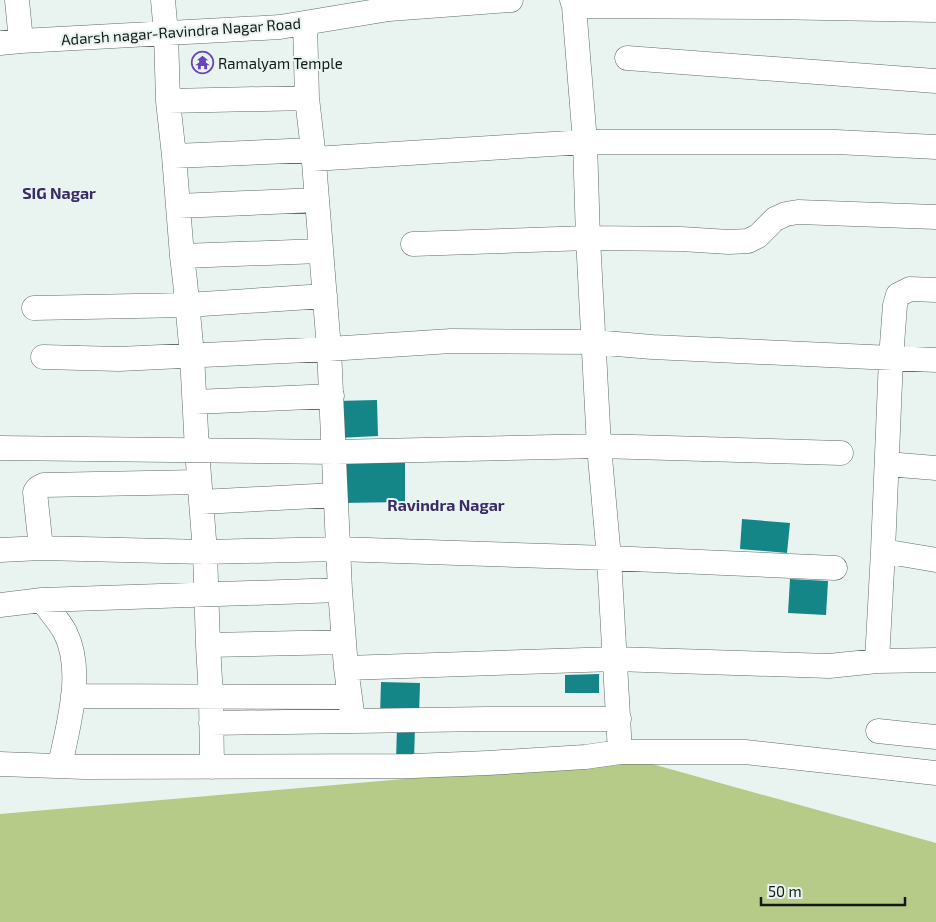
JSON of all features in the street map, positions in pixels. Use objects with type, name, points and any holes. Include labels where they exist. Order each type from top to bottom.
[{"type":"street","points":[[10,42],[17,0]]},
{"type":"street","points":[[164,0],[168,102],[192,355],[205,552],[212,767]]},
{"type":"street","name":"Adarsh nagar-Ravindra Nagar Road","points":[[10,42],[280,27],[305,23],[344,9],[389,5],[511,0]]},
{"type":"street","points":[[620,752],[609,558],[599,446],[593,342],[585,142],[573,3],[936,10]]},
{"type":"street","points":[[305,23],[306,98],[326,296],[335,452],[335,494],[340,590],[346,668],[353,720]]},
{"type":"street","points":[[627,58],[936,81]]},
{"type":"street","points":[[168,102],[306,98]]},
{"type":"street","points":[[174,156],[313,154],[585,142],[836,142],[936,147]]},
{"type":"street","points":[[178,206],[317,200]]},
{"type":"street","points":[[413,244],[588,238],[729,242],[748,241],[758,236],[775,219],[786,214],[798,212],[936,217]]},
{"type":"street","points":[[182,256],[322,251]]},
{"type":"street","points":[[877,661],[895,305],[898,295],[910,288],[936,290]]},
{"type":"street","points":[[34,308],[187,305],[326,296]]},
{"type":"street","points":[[43,356],[119,359],[329,350],[451,342],[593,342],[936,360]]},
{"type":"street","points":[[195,402],[332,396]]},
{"type":"street","points":[[0,448],[335,452],[599,446],[841,453]]},
{"type":"street","points":[[887,464],[936,468]]},
{"type":"street","points":[[41,548],[35,492],[44,485],[200,492],[335,494]]},
{"type":"street","points":[[0,550],[41,548],[205,552],[338,548],[835,568]]},
{"type":"street","points":[[883,551],[936,560]]},
{"type":"street","points":[[0,605],[42,600],[340,590]]},
{"type":"street","points":[[42,600],[65,632],[75,668],[75,683],[60,766]]},
{"type":"street","points":[[208,645],[344,642]]},
{"type":"street","points":[[346,668],[615,659],[829,666],[877,661],[936,660]]},
{"type":"street","points":[[73,696],[350,697]]},
{"type":"street","points":[[211,723],[353,720],[619,719]]},
{"type":"street","points":[[878,731],[936,737]]},
{"type":"street","points":[[0,764],[212,767],[413,766],[585,757],[620,752],[746,752],[936,773]]},
{"type":"green space","points":[[634,759],[936,843],[936,922],[0,922],[0,814]]},
{"type":"building","points":[[377,400],[378,436],[337,438],[336,401]]},
{"type":"building","points":[[405,459],[405,502],[340,503],[339,460]]},
{"type":"building","points":[[742,519],[790,523],[787,553],[740,549]]},
{"type":"building","points":[[790,579],[828,581],[826,615],[788,613]]},
{"type":"building","points":[[599,674],[599,693],[565,693],[565,675]]},
{"type":"building","points":[[381,682],[420,683],[419,716],[380,715]]},
{"type":"building","points":[[397,726],[415,726],[414,761],[396,761]]},
{"type":"place","name":"Ramalyam Temple","points":[[202,63]]},
{"type":"district","name":"SIG Nagar","points":[[59,192]]},
{"type":"district","name":"Ravindra Nagar","points":[[446,504]]}]
